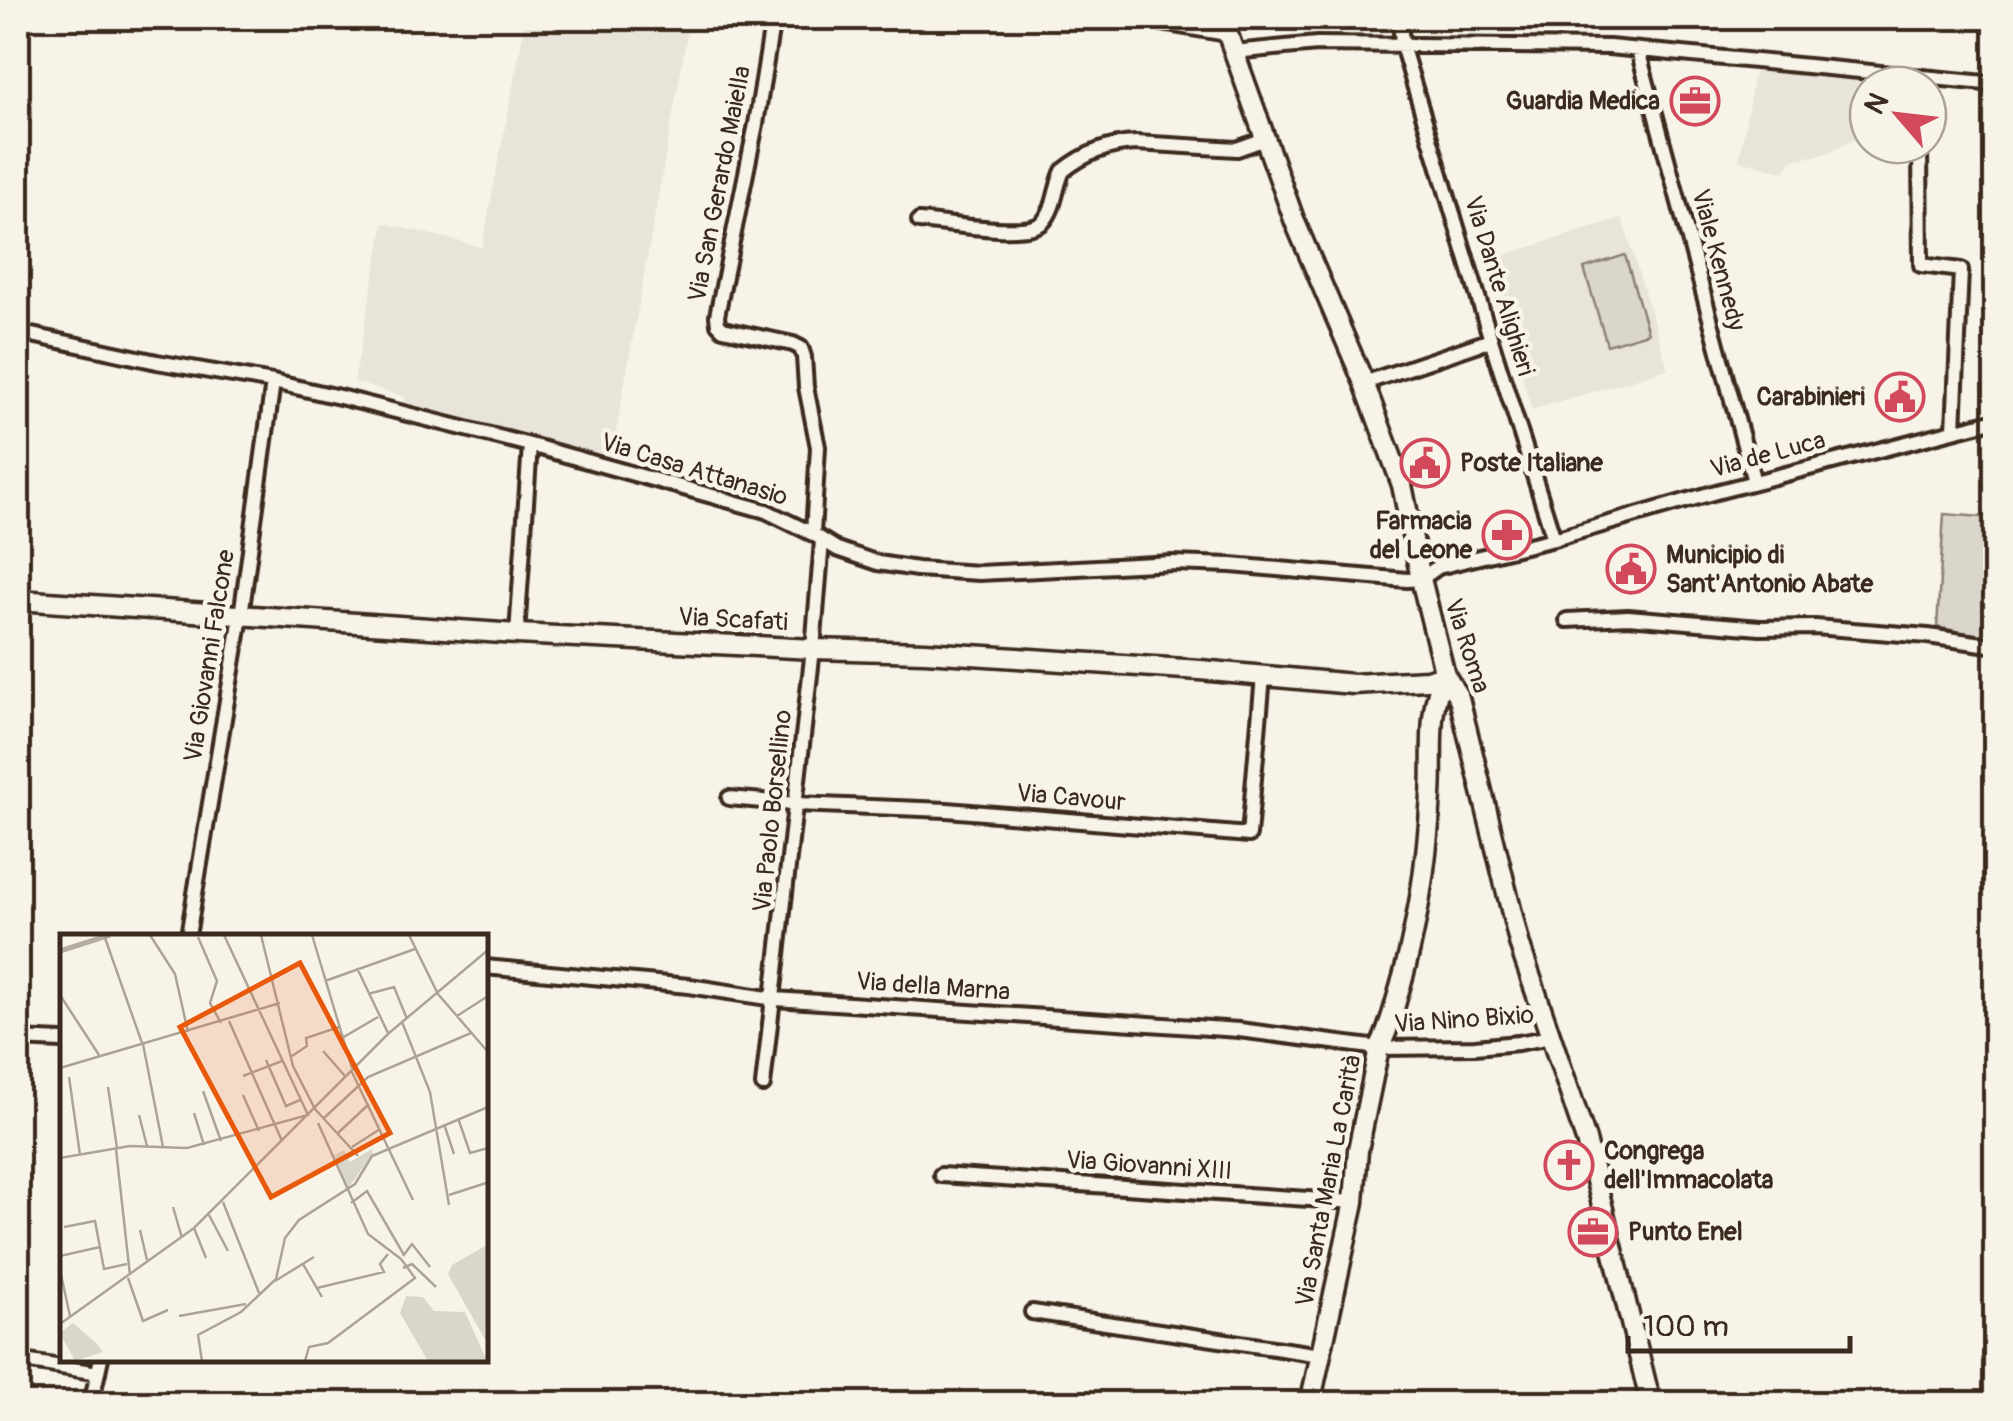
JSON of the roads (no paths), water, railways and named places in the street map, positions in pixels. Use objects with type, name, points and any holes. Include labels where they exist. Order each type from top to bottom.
[{"type":"street","name":"Via San Gerardo Maiella","points":[[774,18],[716,316],[723,329],[801,348],[818,447],[818,537]]},
{"type":"street","points":[[1132,18],[1227,35],[1317,44],[1608,47],[1848,73]]},
{"type":"street","name":"Via Dante Alighieri","points":[[1400,18],[1402,45],[1554,539]]},
{"type":"street","name":"Via Roma","points":[[1227,35],[1295,222],[1402,485],[1446,675],[1459,698],[1520,946],[1586,1140],[1651,1404]]},
{"type":"street","name":"Viale Kennedy","points":[[1638,50],[1754,482]]},
{"type":"street","points":[[1948,82],[1996,84]]},
{"type":"street","points":[[919,221],[1012,230],[1032,228],[1042,224],[1051,209],[1063,171],[1102,148],[1136,143],[1237,149],[1265,139]]},
{"type":"street","points":[[1920,165],[1921,265],[1961,270],[1954,430]]},
{"type":"street","name":"Via Casa Attanasio","points":[[18,332],[272,382],[530,444],[766,512],[837,549],[874,562],[979,573],[1231,565],[1421,579]]},
{"type":"street","points":[[1364,384],[1491,340]]},
{"type":"street","name":"Via Giovanni Falcone","points":[[188,934],[241,616],[272,382]]},
{"type":"street","name":"Via de Luca","points":[[1421,579],[1438,568],[1996,420]]},
{"type":"street","points":[[517,634],[530,444]]},
{"type":"street","name":"Via Paolo Borsellino","points":[[764,1085],[813,649],[818,537]]},
{"type":"street","name":"Via Scafati","points":[[18,600],[517,634],[925,652],[1353,684],[1427,680],[1446,675]]},
{"type":"street","points":[[1567,620],[1628,617],[1760,628],[1814,627],[1996,646]]},
{"type":"street","name":"Via Santa Maria La Carità","points":[[1310,1404],[1354,1202],[1358,1150],[1379,1048],[1410,958],[1426,855],[1434,706],[1436,691],[1446,675]]},
{"type":"street","name":"Via Cavour","points":[[729,798],[947,810],[1249,836],[1263,676]]},
{"type":"street","name":"Via della Marna","points":[[488,967],[689,986],[775,999],[1239,1030],[1379,1048]]},
{"type":"street","name":"Via Nino Bixio","points":[[1379,1048],[1475,1047],[1551,1037]]},
{"type":"street","points":[[18,1039],[60,1041]]},
{"type":"street","name":"Via Giovanni XIII","points":[[941,1175],[1354,1202]]},
{"type":"street","points":[[1032,1312],[1321,1355]]},
{"type":"street","points":[[18,1360],[100,1366],[91,1404]]},
{"type":"place","name":"Guardia Medica","points":[[1695,101]]},
{"type":"place","name":"Carabinieri","points":[[1900,397]]},
{"type":"place","name":"Poste Italiane","points":[[1425,463]]},
{"type":"place","name":"Farmacia del Leone","points":[[1507,535]]},
{"type":"place","name":"Municipio di Sant'Antonio Abate","points":[[1631,569]]},
{"type":"place","name":"Congrega dell'Immacolata","points":[[1569,1165]]},
{"type":"place","name":"Punto Enel","points":[[1593,1232]]}]
